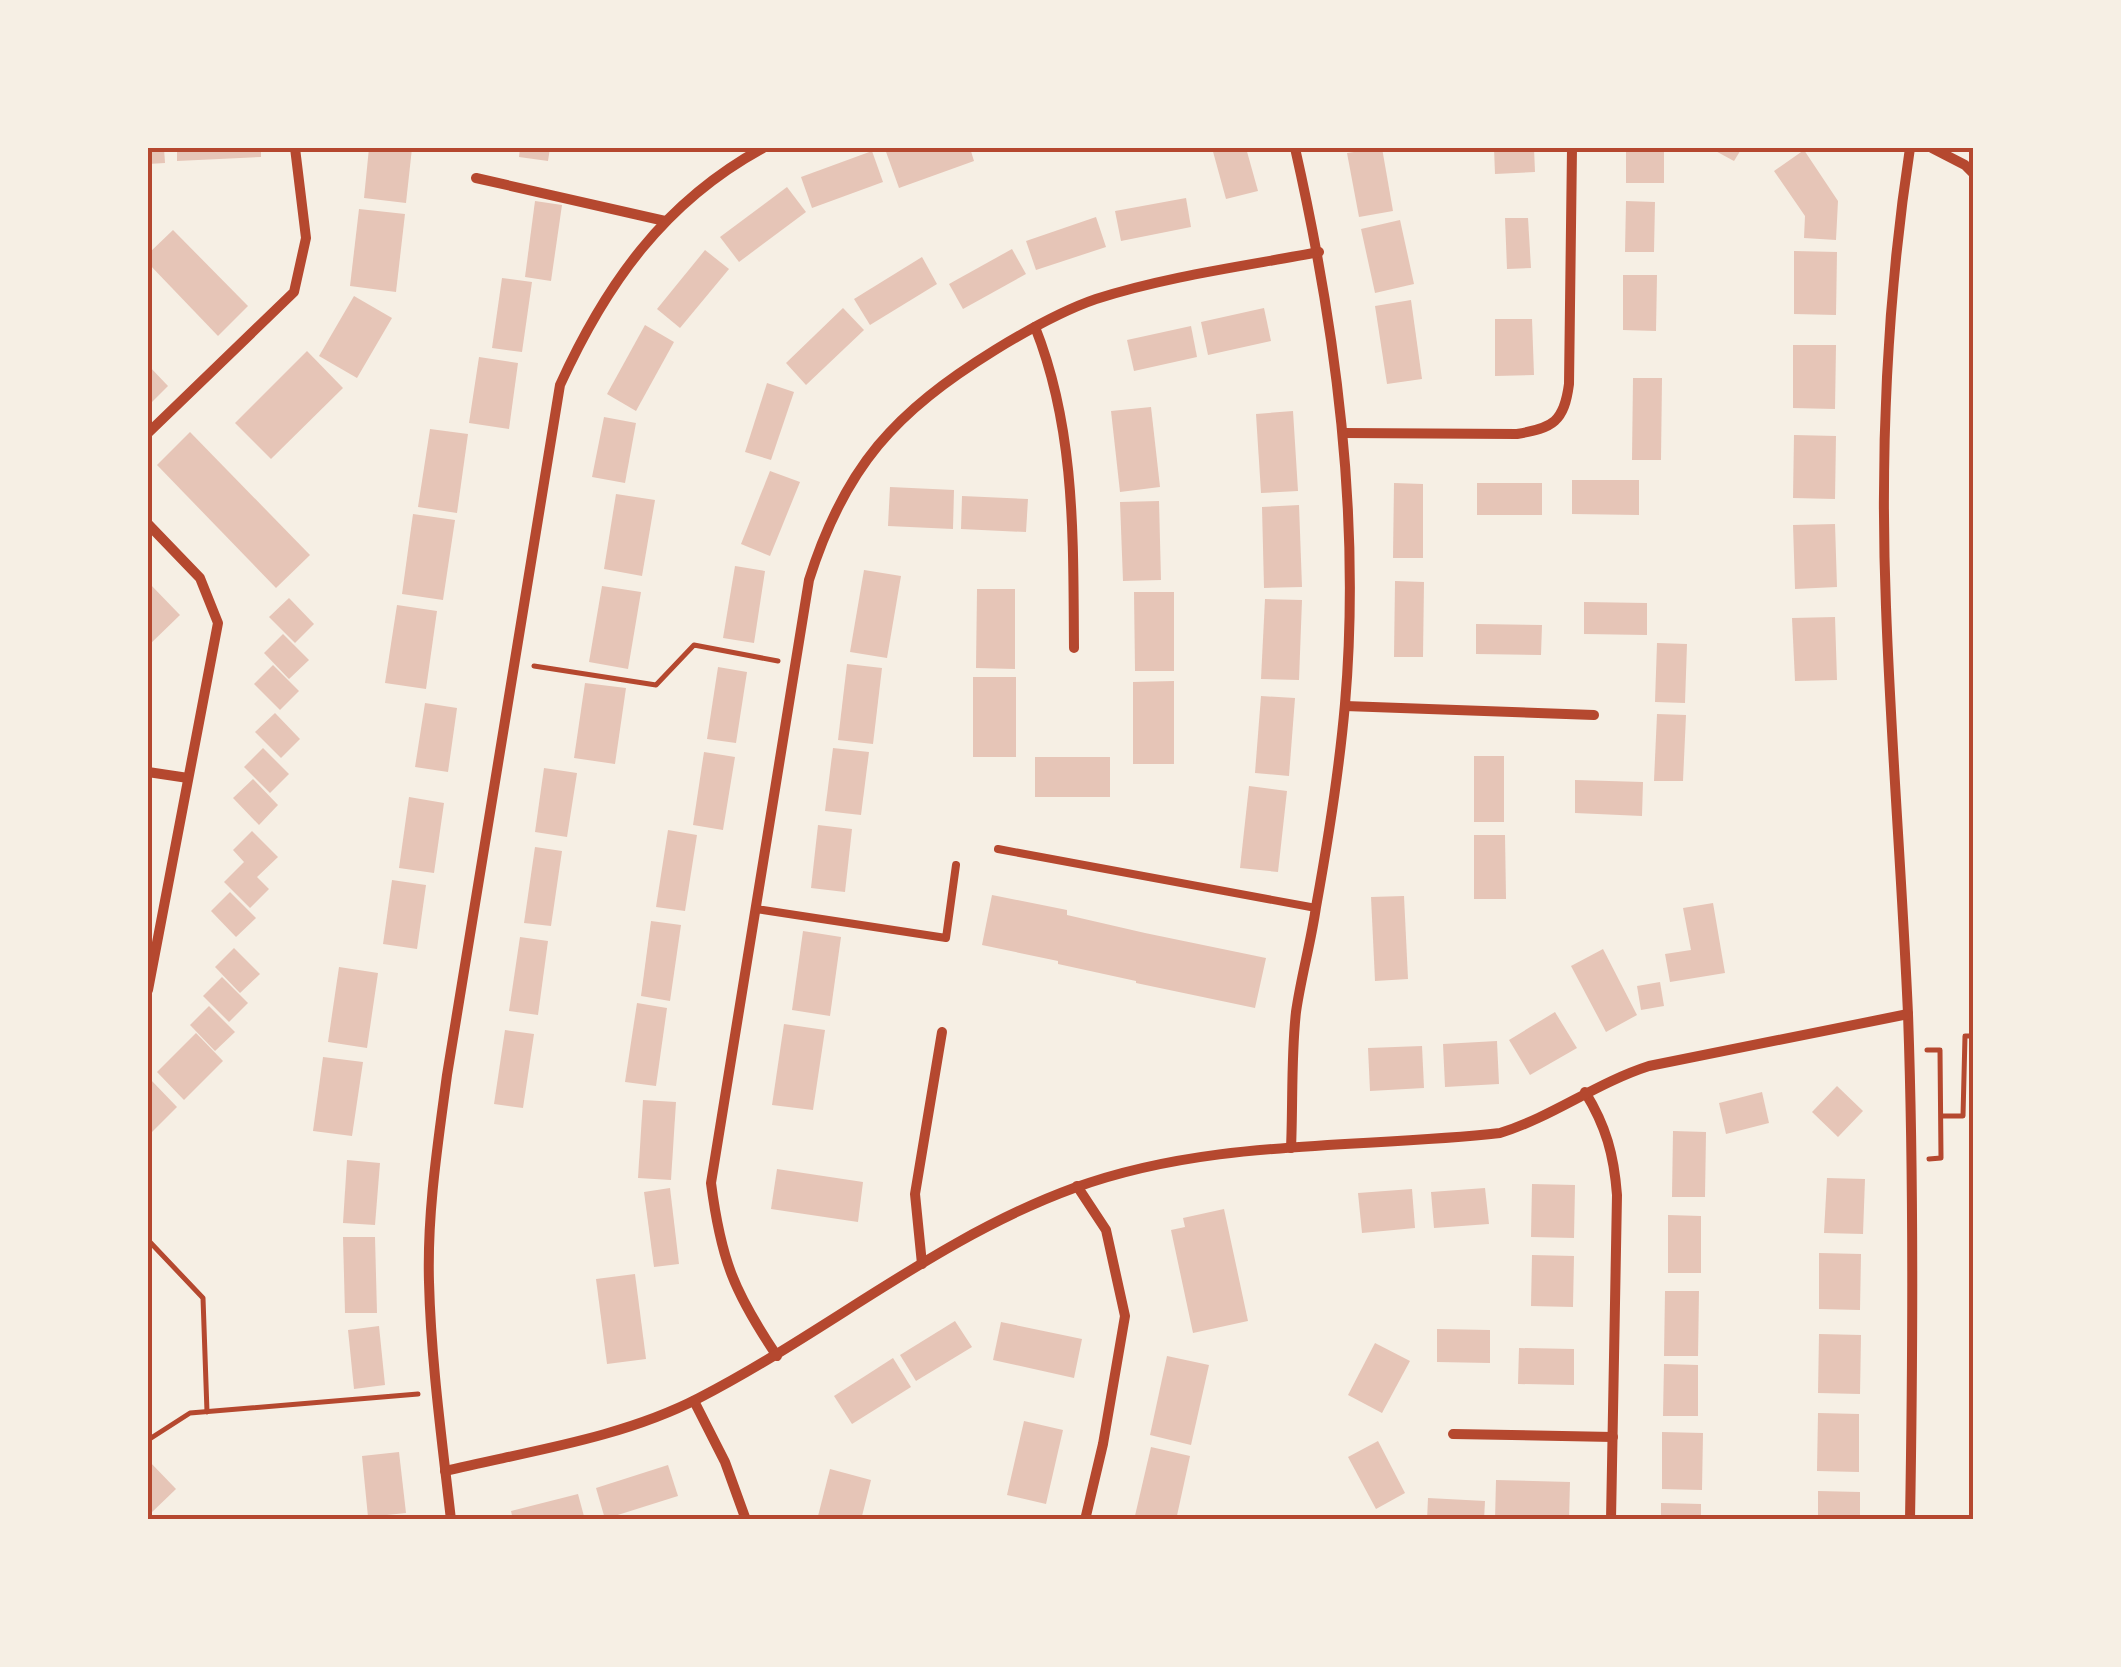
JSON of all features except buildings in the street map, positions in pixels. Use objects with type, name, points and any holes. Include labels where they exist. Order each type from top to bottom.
[{"type":"street","points":[[148,433],[294,292],[306,238],[294,148]]},
{"type":"street","points":[[451,1520],[436,1392],[429,1280],[432,1188],[560,385],[588,324],[625,268],[681,206],[764,148]]},
{"type":"street","points":[[1291,1148],[1296,1011],[1316,908],[1345,706],[1349,616],[1343,433],[1318,252],[1295,148]]},
{"type":"street","points":[[1343,433],[1517,434],[1554,424],[1566,407],[1569,384],[1572,148]]},
{"type":"street","points":[[1910,148],[1892,317],[1886,432],[1886,604],[1908,1014],[1914,1323],[1910,1520]]},
{"type":"street","points":[[1932,148],[1974,174]]},
{"type":"street","points":[[476,178],[666,221]]},
{"type":"street","points":[[777,1356],[734,1284],[719,1241],[711,1183],[810,580],[822,541],[849,484],[877,443],[920,401],[959,372],[1035,327],[1092,300],[1126,290],[1318,252]]},
{"type":"street","points":[[1035,327],[1051,366],[1064,422],[1073,523],[1074,648]]},
{"type":"street","points":[[148,524],[200,578],[218,623],[148,990]]},
{"type":"street","points":[[1345,706],[1594,715]]},
{"type":"street","points":[[148,772],[188,778]]},
{"type":"street","points":[[446,1471],[590,1436],[694,1401],[777,1356],[994,1223],[1077,1186],[1139,1167],[1204,1154],[1500,1133],[1542,1117],[1616,1076],[1649,1066],[1908,1014]]},
{"type":"street","points":[[922,1264],[915,1194],[942,1032]]},
{"type":"street","points":[[1585,1092],[1604,1123],[1614,1157],[1617,1195],[1611,1520]]},
{"type":"street","points":[[1077,1186],[1106,1230],[1125,1316],[1103,1444],[1085,1520]]},
{"type":"street","points":[[694,1401],[725,1462],[746,1520]]},
{"type":"street","points":[[1453,1434],[1613,1438]]},
{"type":"lane","points":[[998,849],[1316,908]]},
{"type":"lane","points":[[756,910],[946,938],[956,865]]},
{"type":"path","points":[[514,663],[656,685],[694,645],[796,664]]},
{"type":"path","points":[[1942,1116],[1963,1116],[1964,1036],[1974,1036]]},
{"type":"path","points":[[1940,1050],[1941,1158]]},
{"type":"path","points":[[148,1240],[203,1298],[207,1412]]},
{"type":"path","points":[[148,1440],[190,1413],[436,1392]]}]
